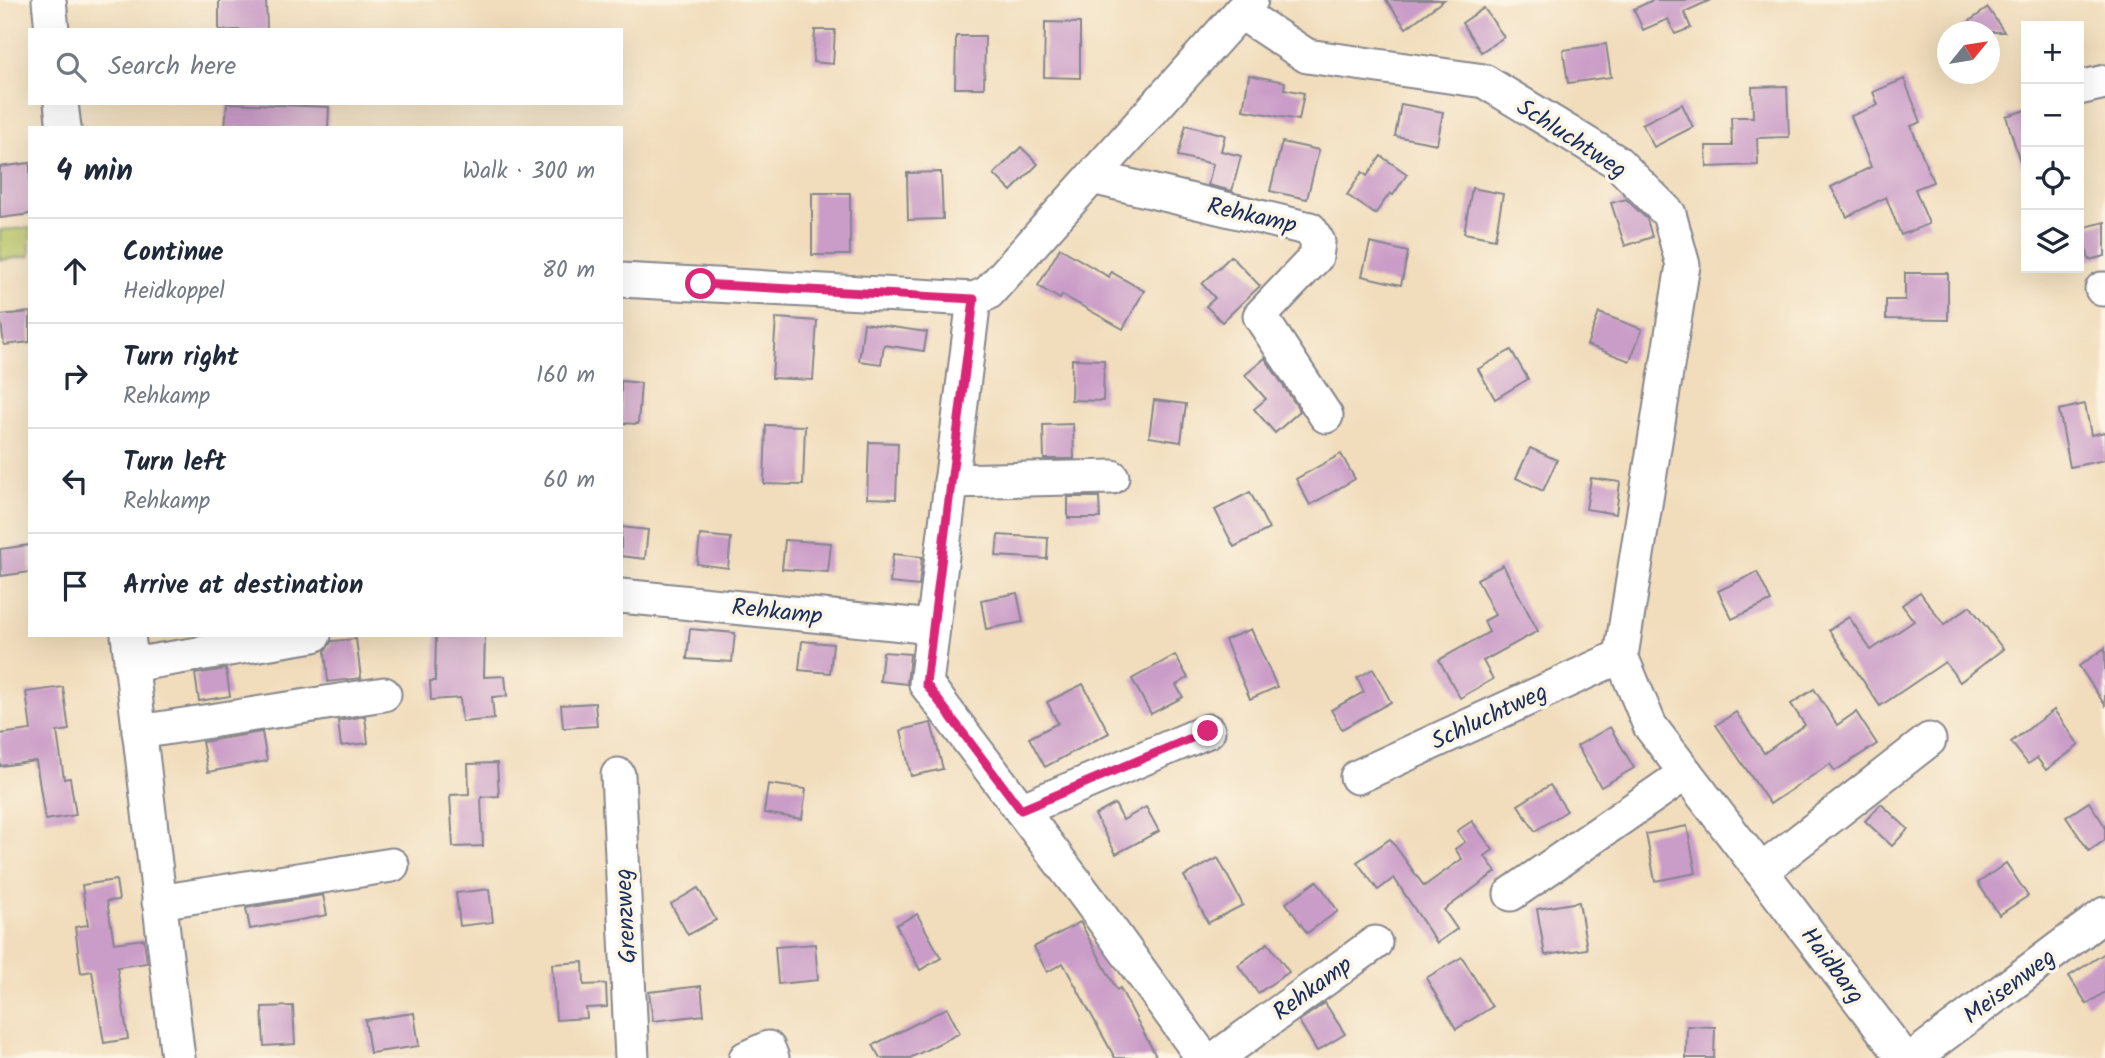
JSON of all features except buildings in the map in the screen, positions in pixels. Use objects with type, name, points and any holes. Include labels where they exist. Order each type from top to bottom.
[{"type":"street","points":[[49,0],[52,28]]},
{"type":"street","points":[[623,280],[974,299],[988,293],[1246,6]]},
{"type":"street","name":"Schluchtweg","points":[[1246,6],[1307,56],[1484,81],[1617,162],[1669,214],[1683,265],[1621,656],[1357,777]]},
{"type":"street","points":[[2084,87],[2105,82]]},
{"type":"street","points":[[61,105],[64,126]]},
{"type":"street","name":"Rehkamp","points":[[1092,177],[1310,229],[1318,242],[1316,257],[1260,316],[1326,416]]},
{"type":"street","points":[[974,299],[926,684],[1203,1058]]},
{"type":"street","points":[[951,481],[1112,477]]},
{"type":"street","name":"Rehkamp","points":[[623,596],[933,627]]},
{"type":"street","points":[[178,1058],[130,650],[289,637]]},
{"type":"street","name":"Haidbarg","points":[[1621,656],[1650,726],[1904,1058]]},
{"type":"street","points":[[139,732],[384,694]]},
{"type":"street","points":[[1021,810],[1208,731]]},
{"type":"street","points":[[1761,871],[1928,740]]},
{"type":"street","points":[[1511,894],[1686,773]]},
{"type":"street","name":"Grenzweg","points":[[618,775],[632,1058]]},
{"type":"street","points":[[159,902],[392,865]]},
{"type":"street","name":"Meisenweg","points":[[1913,1058],[2105,914]]},
{"type":"street","name":"Rehkamp","points":[[1216,1058],[1375,943]]},
{"type":"green space","points":[[28,228],[28,256],[0,260],[0,230]]},
{"type":"route","points":[[701,284],[974,299],[926,684],[1021,810],[1208,731]]}]
